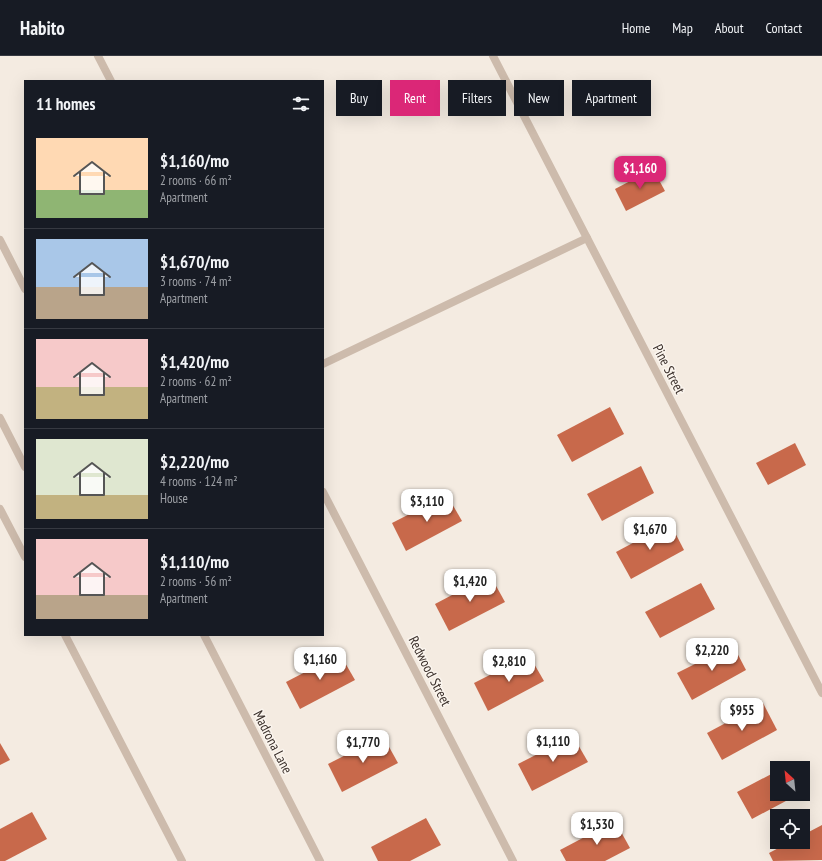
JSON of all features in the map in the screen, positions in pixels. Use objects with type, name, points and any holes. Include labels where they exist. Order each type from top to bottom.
[{"type":"lane","points":[[98,56],[110,80]]},
{"type":"lane","name":"Pine Street","points":[[493,56],[822,693]]},
{"type":"lane","points":[[324,364],[587,238]]},
{"type":"lane","points":[[0,240],[24,287]]},
{"type":"lane","points":[[0,418],[24,465]]},
{"type":"lane","name":"Redwood Street","points":[[324,494],[513,861]]},
{"type":"lane","points":[[0,509],[24,555]]},
{"type":"lane","points":[[66,636],[182,861]]},
{"type":"lane","name":"Madrona Lane","points":[[205,636],[320,861]]},
{"type":"building","points":[[653,169],[665,191],[626,211],[615,189]]},
{"type":"building","points":[[610,407],[624,434],[572,462],[557,435]]},
{"type":"building","points":[[795,443],[806,465],[768,485],[756,463]]},
{"type":"building","points":[[641,466],[654,493],[602,521],[587,494]]},
{"type":"building","points":[[447,495],[462,521],[406,551],[392,523]]},
{"type":"building","points":[[670,523],[684,550],[631,579],[616,552]]},
{"type":"building","points":[[490,575],[505,602],[449,631],[435,604]]},
{"type":"building","points":[[701,583],[715,609],[660,638],[645,612]]},
{"type":"building","points":[[733,645],[746,670],[692,700],[677,673]]},
{"type":"building","points":[[340,654],[355,680],[300,709],[286,682]]},
{"type":"building","points":[[529,655],[544,681],[488,711],[474,683]]},
{"type":"building","points":[[763,703],[777,730],[722,760],[707,733]]},
{"type":"building","points":[[383,736],[398,763],[342,792],[328,764]]},
{"type":"building","points":[[573,736],[588,762],[532,791],[518,764]]},
{"type":"building","points":[[0,743],[10,760],[0,765]]},
{"type":"building","points":[[770,775],[770,801],[786,801],[752,819],[737,792]]},
{"type":"building","points":[[32,812],[47,839],[5,861],[0,861],[0,829]]},
{"type":"building","points":[[426,818],[441,845],[410,861],[378,861],[371,847]]},
{"type":"building","points":[[615,821],[630,848],[605,861],[566,861],[560,850]]},
{"type":"building","points":[[822,825],[822,860],[773,861],[769,853],[777,849],[810,849],[810,831]]}]
